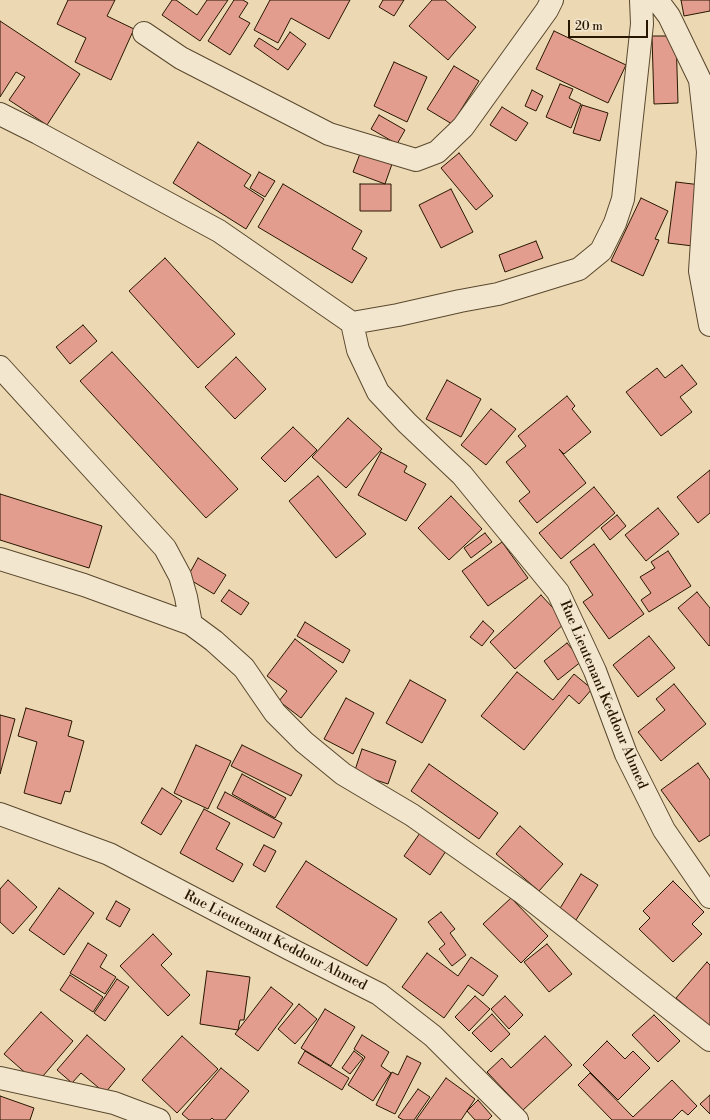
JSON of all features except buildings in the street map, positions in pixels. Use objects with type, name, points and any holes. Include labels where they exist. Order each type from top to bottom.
[{"type":"street","points":[[144,33],[181,58],[329,134],[416,160],[437,152],[463,128],[547,10],[552,0]]},
{"type":"street","points":[[0,114],[219,231],[352,323],[398,315],[498,294],[579,269],[601,250],[614,223],[623,199],[642,24],[641,0]]},
{"type":"street","points":[[657,0],[669,16],[700,80],[708,152],[700,271],[710,325]]},
{"type":"street","name":"Rue Lieutenant Keddour Ahmed","points":[[352,323],[358,350],[378,392],[407,423],[462,475],[558,592],[595,671],[626,754],[664,830],[710,897]]},
{"type":"street","points":[[0,367],[165,548],[180,576],[191,624]]},
{"type":"street","points":[[0,559],[84,585],[191,624],[214,641],[244,668],[275,712],[304,742],[343,774],[412,815],[523,893],[710,1040]]},
{"type":"street","name":"Rue Lieutenant Keddour Ahmed","points":[[0,814],[109,854],[379,994],[433,1036],[517,1120]]},
{"type":"street","points":[[0,1078],[114,1103],[159,1120]]}]
